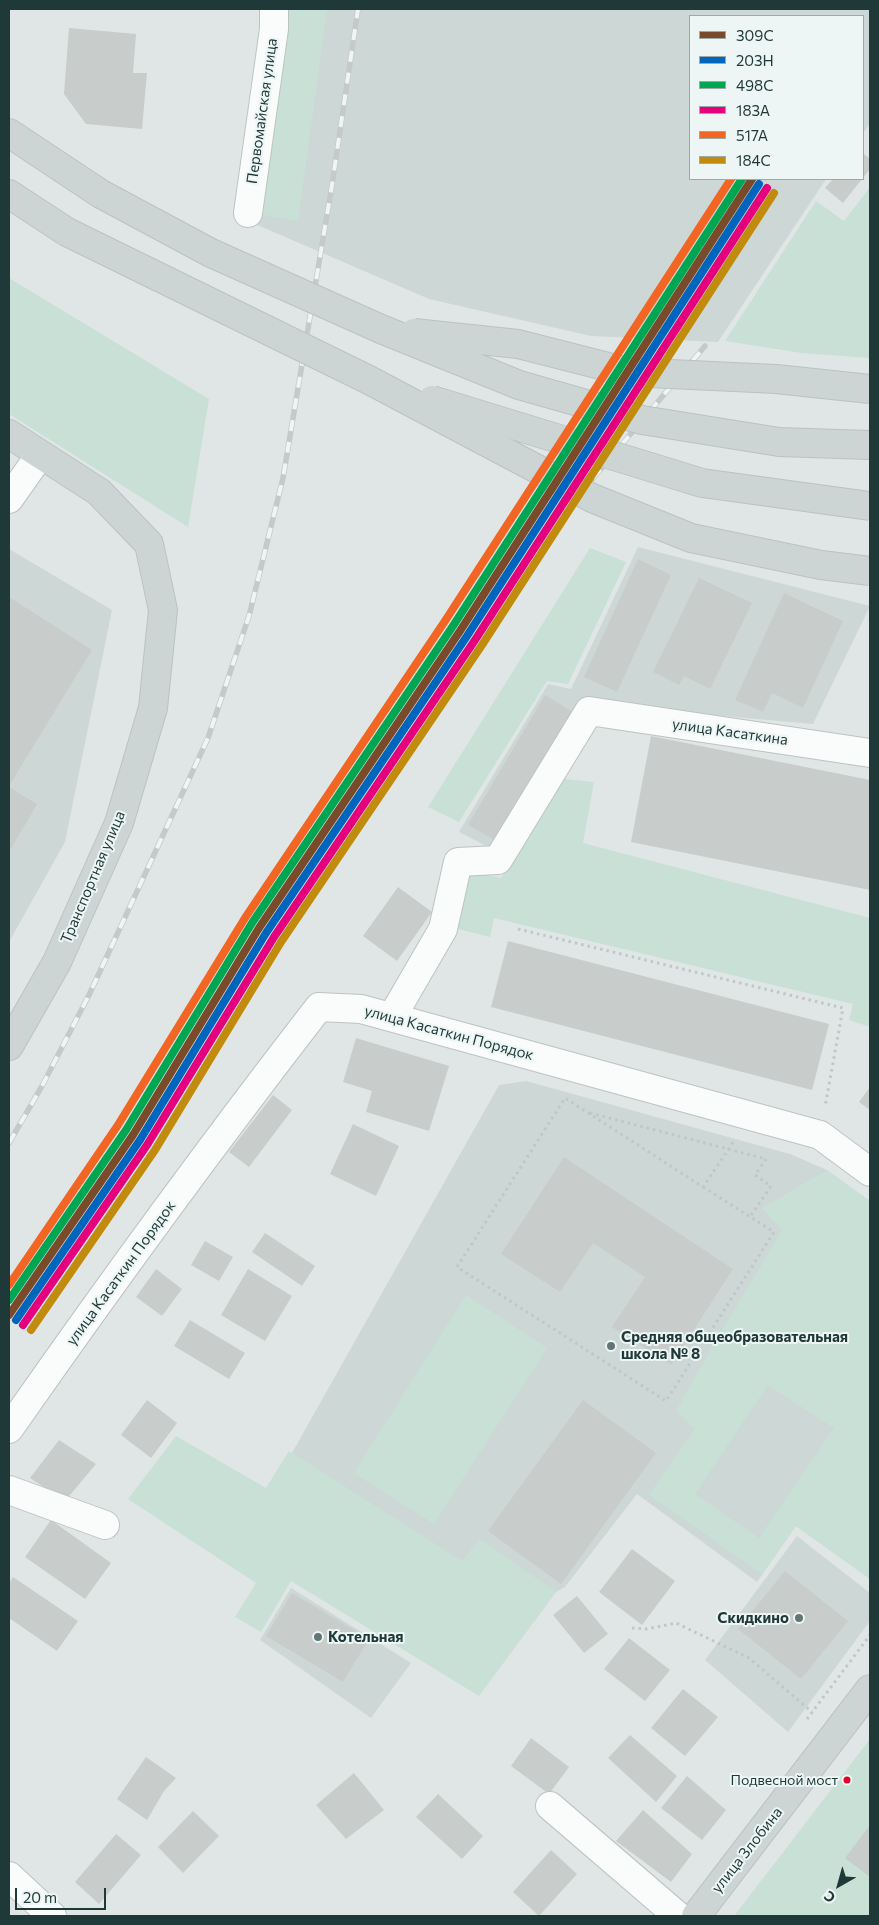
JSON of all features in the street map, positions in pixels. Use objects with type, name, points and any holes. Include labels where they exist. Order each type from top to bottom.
[{"type":"main road","points":[[9,133],[101,194],[211,253],[381,329],[519,385],[642,420],[779,442],[870,445]]},
{"type":"main road","points":[[9,194],[67,232],[369,380],[592,498],[691,538],[821,565],[870,571]]},
{"type":"main road","points":[[381,329],[518,344],[628,372],[776,379],[870,389]]},
{"type":"main road","points":[[369,380],[702,483],[870,506]]},
{"type":"main road","name":"Транспортная улица","points":[[9,434],[99,492],[149,544],[163,610],[154,708],[119,823],[57,962],[9,1046]]},
{"type":"main road","name":"улица Злобина","points":[[696,1916],[870,1689]]},
{"type":"street","name":"Первомайская улица","points":[[248,213],[274,29],[274,9]]},
{"type":"street","points":[[9,500],[40,455]]},
{"type":"street","name":"улица Касаткина","points":[[392,1017],[443,929],[458,862],[498,860],[589,711],[870,753]]},
{"type":"street","name":"улица Касаткин Порядок","points":[[9,1429],[104,1295],[319,1007],[361,1009],[820,1135],[870,1172]]},
{"type":"street","points":[[9,1490],[105,1525]]},
{"type":"street","points":[[550,1806],[678,1916]]},
{"type":"street","points":[[9,1876],[52,1916]]},
{"type":"path","points":[[518,929],[843,1008],[820,1135]]},
{"type":"path","points":[[565,1098],[703,1187],[774,1232],[666,1401],[457,1267],[565,1098]]},
{"type":"path","points":[[587,1112],[766,1159],[755,1175],[771,1186],[750,1217]]},
{"type":"path","points":[[703,1187],[728,1149],[736,1133]]},
{"type":"path","points":[[632,1628],[647,1630],[676,1624],[748,1658],[812,1712]]},
{"type":"shaded area","points":[[281,9],[870,9],[870,124],[864,132],[864,15],[689,15],[689,180],[825,180],[718,342],[591,336],[429,299],[255,224]]},
{"type":"shaded area","points":[[638,547],[870,606],[813,724],[611,706],[494,850],[459,832],[548,684],[571,689]]},
{"type":"shaded area","points":[[9,549],[112,610],[65,842],[9,942]]},
{"type":"shaded area","name":"Средняя общеобразовательная школа № 8","points":[[526,1081],[790,1154],[827,1170],[870,1201],[870,1579],[796,1526],[757,1582],[637,1494],[565,1587],[556,1592],[515,1647],[270,1492],[499,1085]]},
{"type":"shaded area","points":[[797,1536],[870,1593],[870,1621],[788,1732],[705,1660]]},
{"type":"shaded area","points":[[291,1588],[411,1663],[371,1718],[260,1640]]},
{"type":"green space","points":[[285,9],[327,9],[298,221],[260,214]]},
{"type":"green space","points":[[870,187],[870,358],[802,353],[725,341],[816,201],[844,221]]},
{"type":"green space","points":[[9,278],[209,399],[188,527],[9,414]]},
{"type":"green space","points":[[590,548],[626,562],[568,684],[547,681],[459,822],[428,807]]},
{"type":"green space","points":[[556,778],[594,782],[583,843],[870,918],[870,1027],[849,1020],[853,1004],[494,918],[490,937],[450,927],[463,869],[501,878]]},
{"type":"green space","points":[[827,1170],[870,1201],[870,1579],[796,1526],[762,1574],[649,1495],[695,1429],[676,1411],[782,1230],[762,1208]],"holes":[[[768,1385],[834,1428],[759,1538],[695,1494]]]},
{"type":"green space","points":[[466,1295],[547,1348],[434,1524],[354,1473]]},
{"type":"green space","points":[[176,1436],[266,1488],[289,1451],[462,1561],[480,1539],[556,1592],[479,1696],[291,1581],[261,1632],[235,1617],[256,1583],[128,1499]]},
{"type":"green space","points":[[870,1739],[870,1916],[734,1916]]},
{"type":"building","points":[[69,28],[136,34],[133,73],[147,73],[142,129],[86,124],[64,94]]},
{"type":"building","points":[[864,154],[870,159],[870,169],[864,177]]},
{"type":"building","points":[[832,180],[861,180],[843,203],[825,188]]},
{"type":"building","points":[[638,559],[671,575],[617,692],[584,677]]},
{"type":"building","points":[[699,578],[752,603],[710,689],[684,676],[679,685],[653,672]]},
{"type":"building","points":[[784,593],[843,621],[803,708],[772,693],[763,712],[735,700]]},
{"type":"building","points":[[9,597],[92,650],[9,786]]},
{"type":"building","points":[[545,695],[573,712],[496,841],[468,825]]},
{"type":"building","points":[[651,736],[870,780],[870,890],[631,842]]},
{"type":"building","points":[[9,787],[37,804],[9,852]]},
{"type":"building","points":[[398,887],[432,912],[397,961],[363,936]]},
{"type":"building","points":[[508,941],[829,1024],[812,1090],[491,1007]]},
{"type":"building","points":[[356,1038],[449,1066],[429,1131],[366,1112],[372,1091],[343,1082]]},
{"type":"building","points":[[870,1087],[870,1110],[859,1102]]},
{"type":"building","points":[[273,1095],[292,1110],[249,1167],[229,1152]]},
{"type":"building","points":[[353,1124],[399,1146],[376,1196],[330,1174]]},
{"type":"building","points":[[564,1157],[733,1269],[671,1365],[612,1327],[645,1277],[593,1243],[560,1292],[501,1254]]},
{"type":"building","points":[[265,1233],[315,1266],[302,1286],[252,1252]]},
{"type":"building","points":[[205,1241],[233,1257],[219,1281],[191,1265]]},
{"type":"building","points":[[156,1269],[182,1289],[162,1316],[136,1297]]},
{"type":"building","points":[[248,1269],[292,1296],[265,1341],[221,1315]]},
{"type":"building","points":[[190,1320],[245,1353],[229,1379],[174,1346]]},
{"type":"building","points":[[147,1400],[177,1423],[151,1458],[121,1435]]},
{"type":"building","points":[[583,1400],[656,1453],[561,1584],[488,1531]]},
{"type":"building","points":[[59,1440],[96,1464],[65,1501],[30,1478]]},
{"type":"building","points":[[51,1520],[111,1563],[85,1599],[25,1557]]},
{"type":"building","points":[[632,1549],[675,1581],[642,1625],[599,1592]]},
{"type":"building","points":[[785,1571],[848,1621],[801,1679],[738,1629]]},
{"type":"building","points":[[13,1577],[78,1621],[57,1651],[9,1618],[9,1583]]},
{"type":"building","name":"Котельная","points":[[292,1593],[369,1639],[343,1682],[266,1636]]},
{"type":"building","points":[[577,1596],[608,1634],[584,1653],[553,1615]]},
{"type":"building","points":[[629,1638],[670,1670],[645,1701],[604,1669]]},
{"type":"building","points":[[683,1689],[718,1717],[685,1756],[651,1728]]},
{"type":"building","points":[[630,1735],[677,1776],[656,1802],[608,1758]]},
{"type":"building","points":[[531,1738],[569,1767],[549,1794],[511,1766]]},
{"type":"building","points":[[146,1757],[176,1778],[164,1791],[147,1820],[117,1799]]},
{"type":"building","points":[[354,1773],[384,1810],[346,1839],[316,1805]]},
{"type":"building","points":[[687,1776],[726,1810],[702,1840],[661,1808]]},
{"type":"building","points":[[438,1794],[483,1836],[462,1859],[416,1817]]},
{"type":"building","points":[[643,1810],[692,1854],[671,1882],[616,1841]]},
{"type":"building","points":[[193,1811],[219,1836],[183,1873],[158,1847]]},
{"type":"building","points":[[870,1825],[870,1877],[845,1858]]},
{"type":"building","points":[[116,1834],[141,1855],[99,1904],[75,1882]]},
{"type":"building","points":[[551,1850],[577,1874],[539,1916],[513,1892]]},
{"type":"railway","points":[[9,1143],[42,1086],[89,995],[208,738],[249,616],[283,478],[332,185],[358,9]]},
{"type":"railway","points":[[579,495],[705,346]]},
{"type":"transit line","name":"517А","points":[[9,1285],[118,1125],[245,918],[445,621],[730,180]]},
{"type":"transit line","name":"498С","points":[[9,1300],[126,1130],[252,923],[453,626],[741,180]]},
{"type":"transit line","name":"309С","points":[[9,1315],[133,1135],[259,928],[460,631],[751,180]]},
{"type":"transit line","name":"203Н","points":[[16,1320],[140,1140],[266,933],[467,636],[759,184]]},
{"type":"transit line","name":"183А","points":[[23,1325],[147,1145],[274,937],[475,640],[767,188]]},
{"type":"transit line","name":"184С","points":[[31,1330],[155,1150],[281,942],[482,645],[774,193]]},
{"type":"place","name":"Средняя общеобразовательная школа № 8","points":[[611,1346]]},
{"type":"place","name":"Скидкино","points":[[799,1618]]},
{"type":"place","name":"Котельная","points":[[318,1637]]},
{"type":"place","name":"Подвесной мост","points":[[847,1780]]}]
